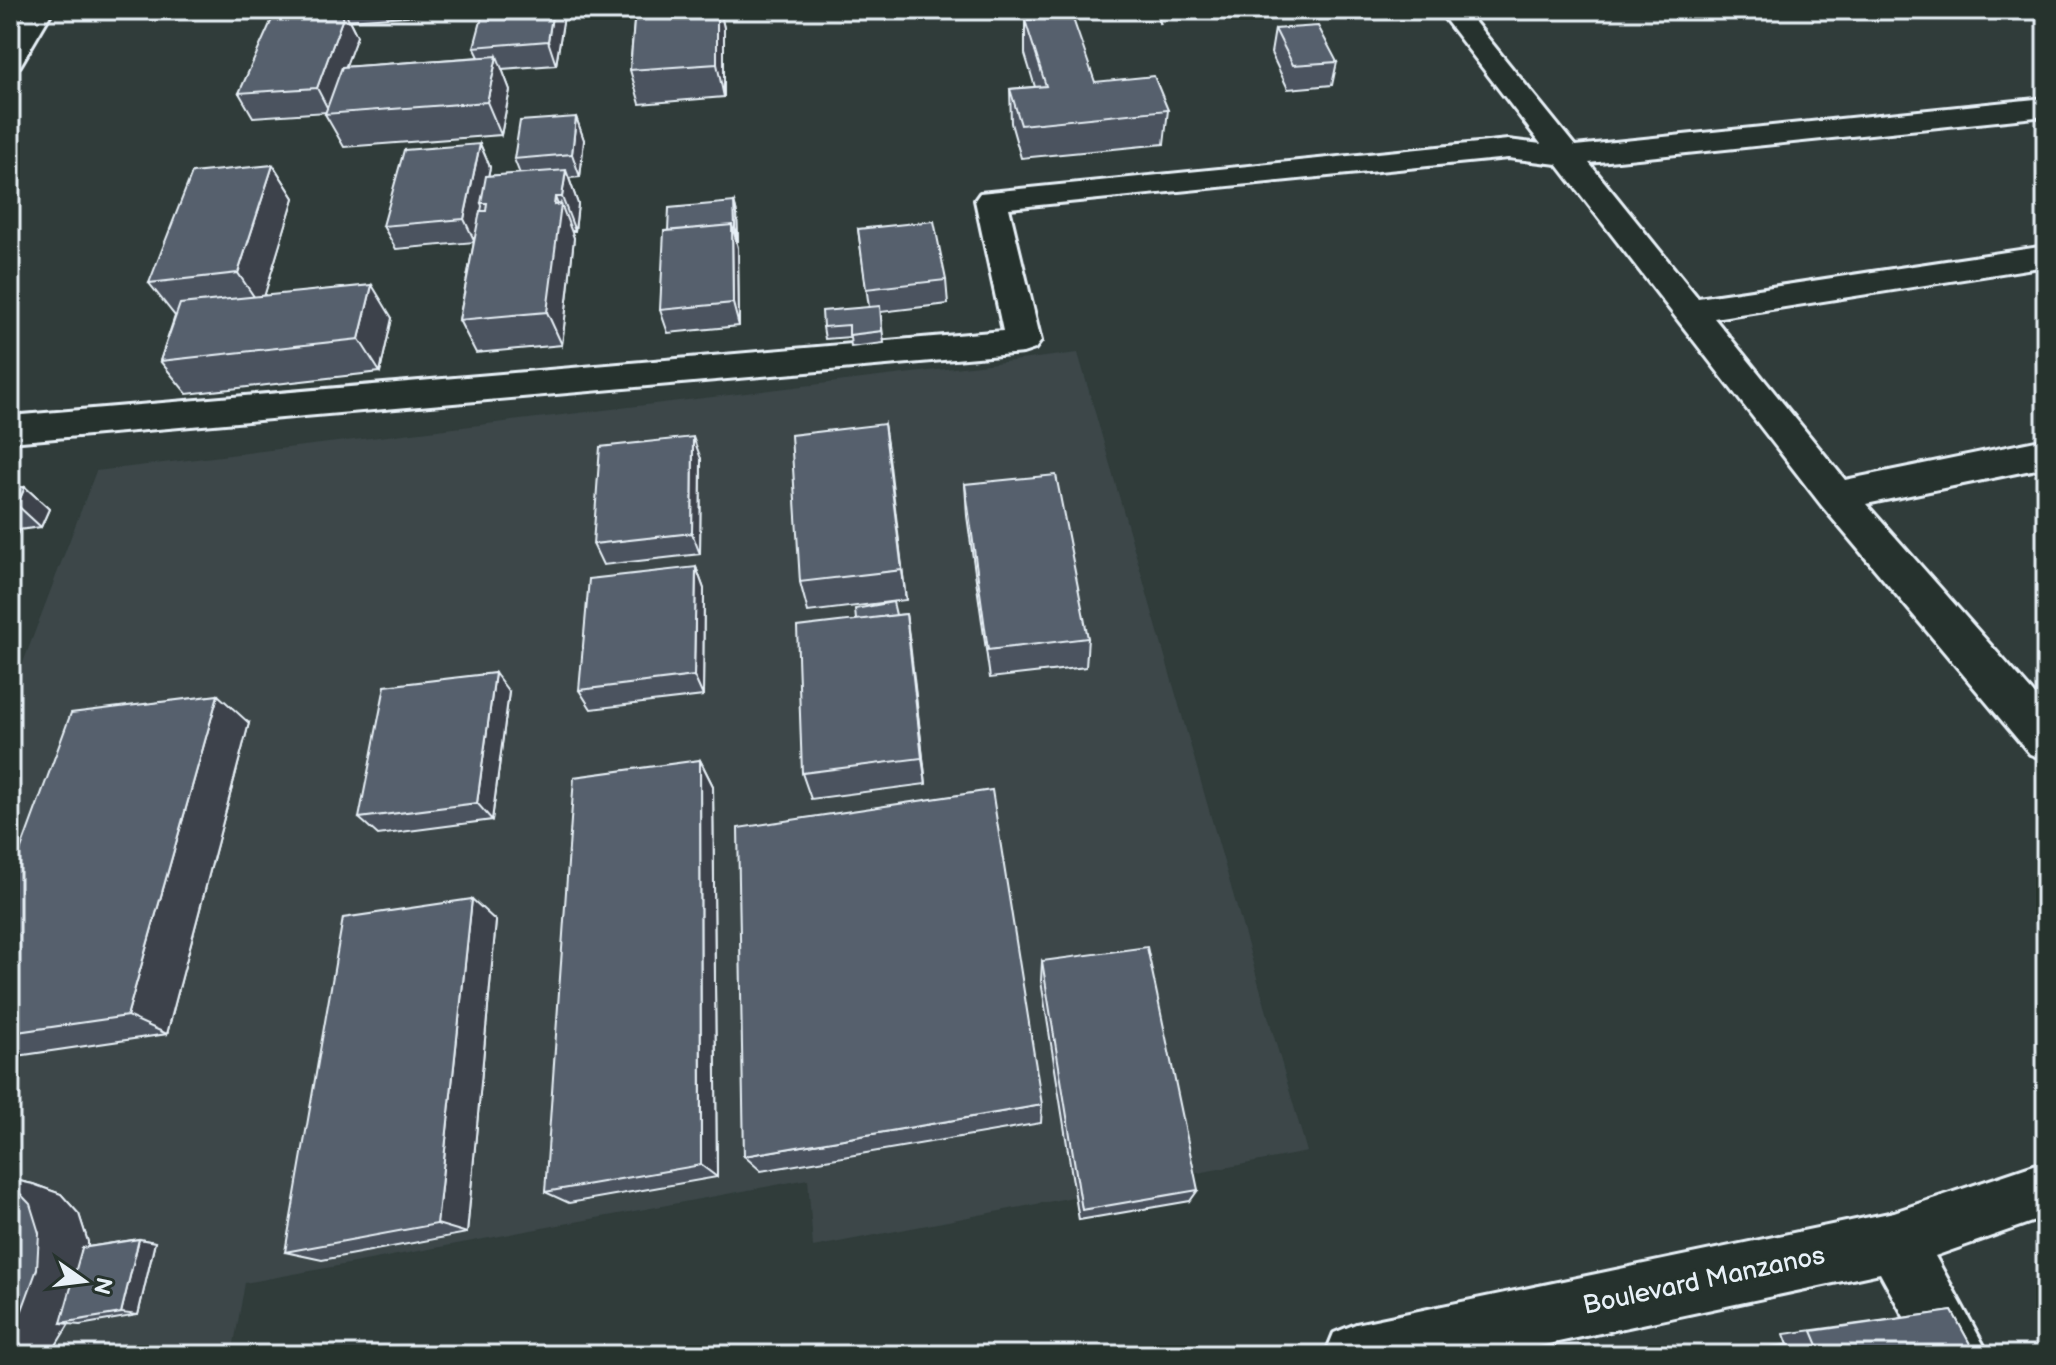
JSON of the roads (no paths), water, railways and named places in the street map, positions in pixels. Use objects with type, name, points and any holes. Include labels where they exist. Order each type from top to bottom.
[{"type":"street","points":[[10,60],[40,10]]},
{"type":"street","points":[[1451,10],[1836,496],[2038,721]]},
{"type":"street","points":[[10,429],[1023,341],[991,200],[1508,149],[1566,156],[2046,107]]},
{"type":"street","points":[[1687,311],[2046,256]]},
{"type":"street","points":[[1836,496],[2046,453]]},
{"type":"street","name":"Boulevard Manzanos","points":[[1356,1355],[1477,1343],[1894,1241],[2046,1189]]},
{"type":"street","points":[[1894,1241],[1958,1355]]}]
